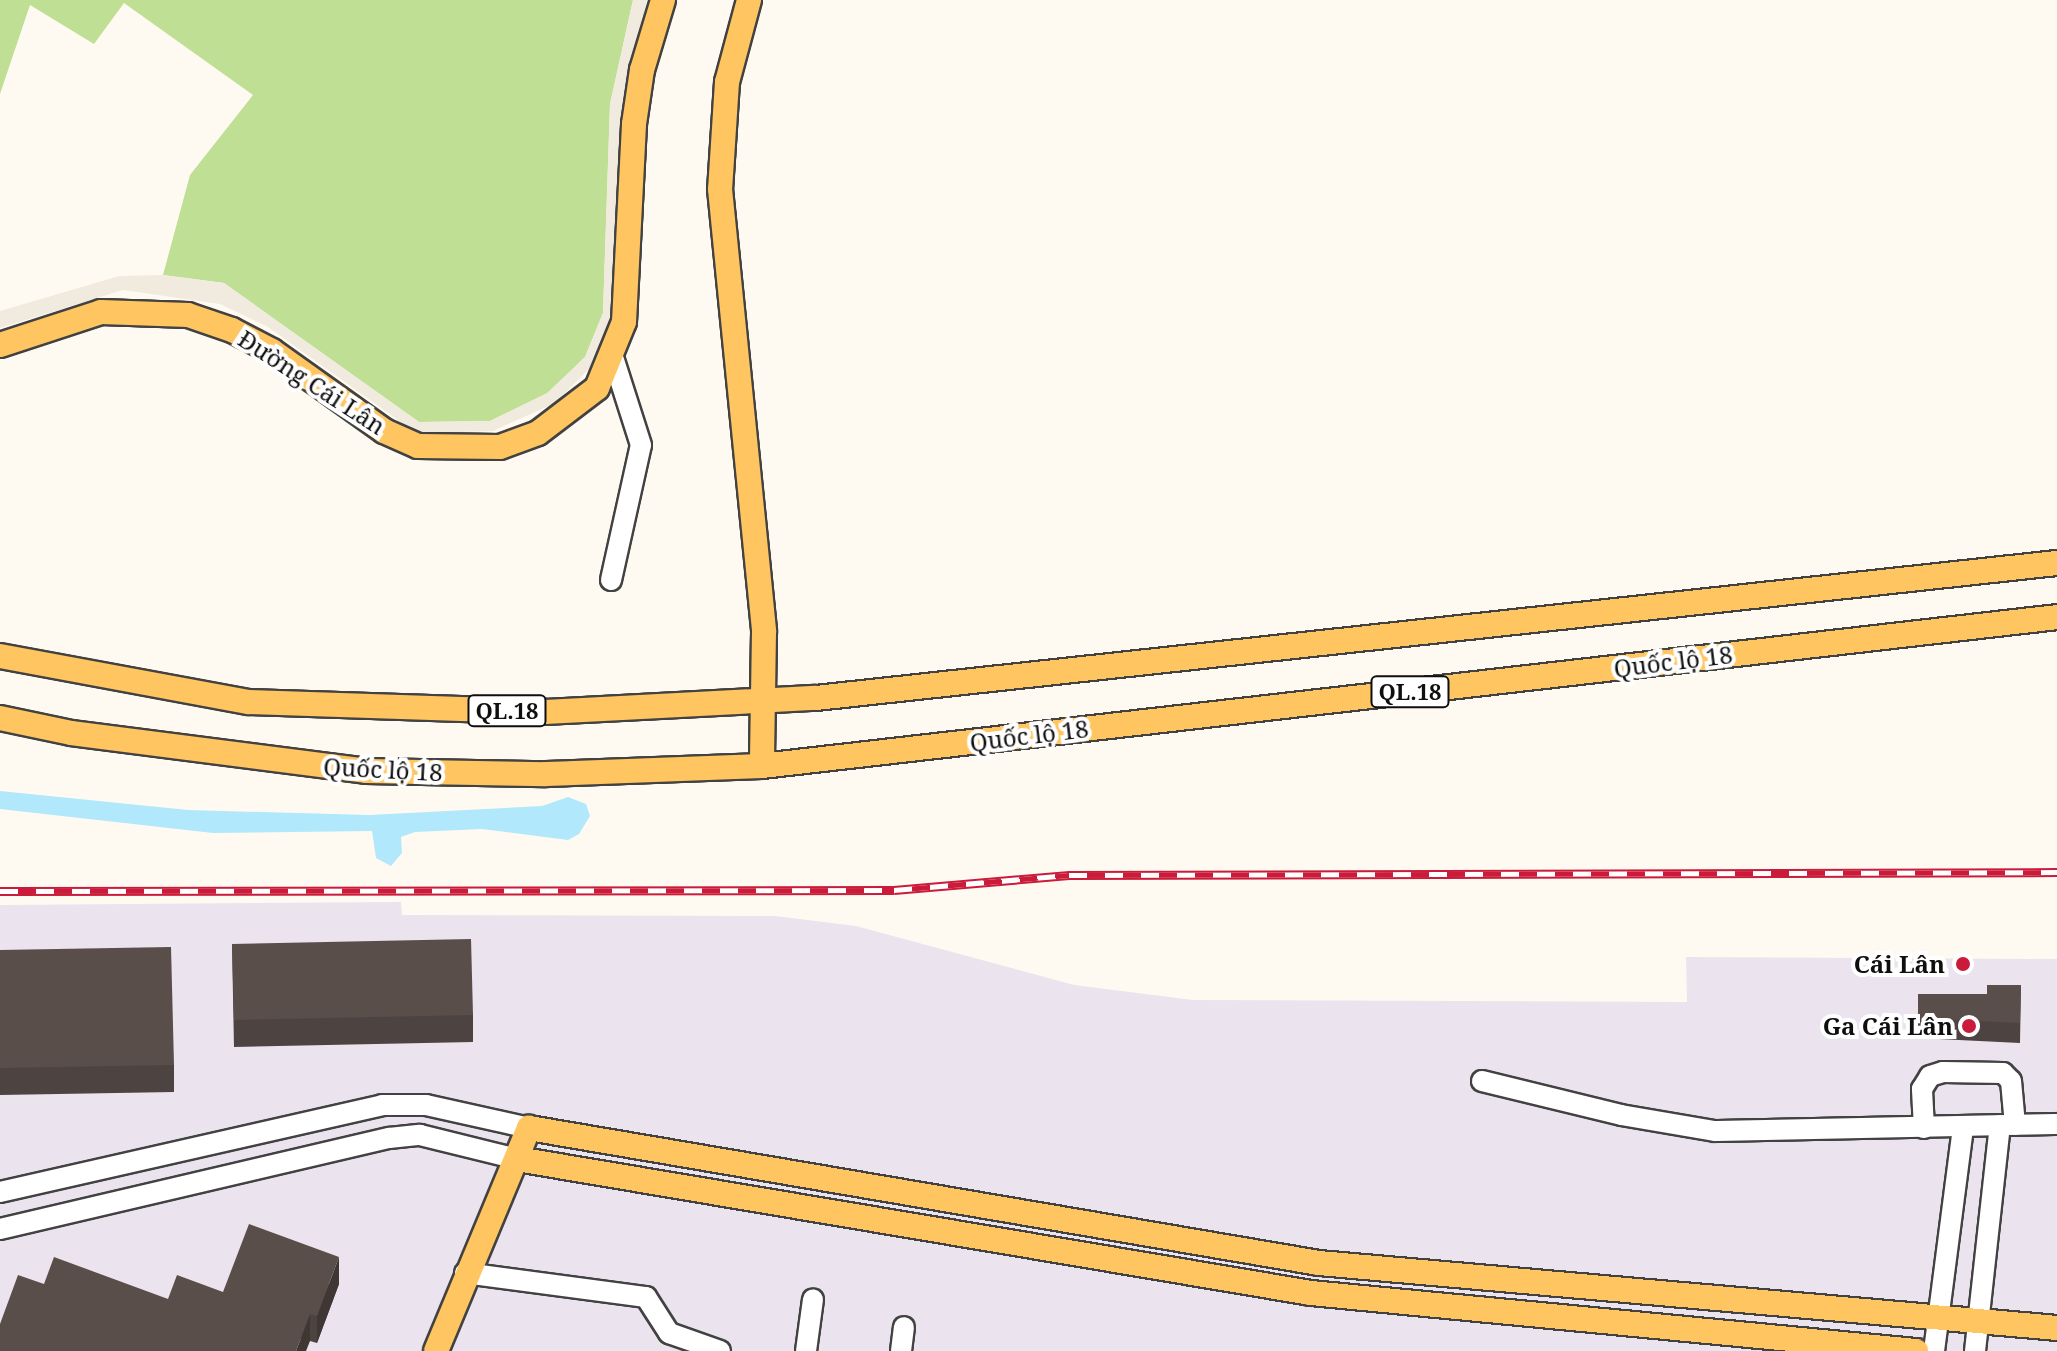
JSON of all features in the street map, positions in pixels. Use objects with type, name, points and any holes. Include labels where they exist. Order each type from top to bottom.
[{"type":"main road","name":"Đường Cái Lân","points":[[0,345],[101,312],[188,315],[232,330],[272,351],[384,431],[418,446],[467,450],[500,447],[549,426],[597,388],[613,357],[630,279],[640,84],[663,0]]},
{"type":"main road","points":[[744,7],[727,82],[720,189],[764,632],[766,702],[762,766]]},
{"type":"main road","name":"QL.18","points":[[0,656],[249,702],[369,709],[545,712],[766,702],[2057,563]]},
{"type":"main road","name":"Quốc lộ 18","points":[[0,718],[71,733],[366,771],[546,774],[762,766],[2057,617]]},
{"type":"main road","points":[[443,1349],[465,1273],[529,1128],[1319,1263],[2057,1328]]},
{"type":"main road","points":[[517,1159],[1311,1293],[1916,1351]]},
{"type":"street","points":[[611,580],[641,445],[613,357]]},
{"type":"street","points":[[1924,1128],[1922,1089],[1930,1076],[1943,1072],[2003,1073],[2011,1081],[2008,1125],[1975,1351]]},
{"type":"street","points":[[1482,1081],[1621,1115],[1715,1131],[2057,1124]]},
{"type":"street","points":[[0,1192],[382,1105],[426,1105],[529,1128]]},
{"type":"street","points":[[1934,1351],[1963,1127]]},
{"type":"street","points":[[0,1229],[389,1138],[420,1135],[517,1159]]},
{"type":"street","points":[[465,1273],[646,1297],[669,1333],[720,1351]]},
{"type":"street","points":[[806,1351],[813,1299]]},
{"type":"street","points":[[901,1351],[904,1327]]},
{"type":"shaded area","points":[[633,0],[647,0],[624,103],[614,315],[594,364],[555,403],[493,431],[416,433],[268,327],[220,304],[123,290],[0,328],[0,311],[119,276],[163,275],[224,283],[419,422],[490,421],[547,393],[585,357],[603,313],[610,104]]},
{"type":"shaded area","points":[[401,902],[402,915],[775,916],[856,926],[1074,985],[1193,1000],[1687,1002],[1686,957],[2057,959],[2057,1351],[0,1351],[0,905]]},
{"type":"green space","points":[[0,0],[633,0],[610,104],[603,313],[585,357],[548,393],[490,421],[419,422],[224,283],[163,275],[190,175],[253,95],[124,3],[94,44],[30,5],[0,94]]},
{"type":"water","points":[[0,791],[188,810],[369,815],[542,806],[568,797],[586,804],[590,816],[579,834],[568,840],[482,829],[415,832],[401,837],[402,853],[391,866],[376,858],[372,831],[213,833],[0,809]]},
{"type":"building","points":[[471,939],[473,1015],[234,1020],[232,944]]},
{"type":"building","points":[[171,947],[174,1065],[0,1068],[0,950]]},
{"type":"building","points":[[1987,985],[2021,985],[2020,1023],[1918,1018],[1918,994],[1987,994]]},
{"type":"building","points":[[249,1224],[339,1257],[317,1316],[310,1314],[296,1351],[0,1351],[0,1324],[18,1275],[44,1284],[54,1257],[168,1299],[177,1275],[223,1292]]},
{"type":"railway","points":[[0,891],[894,890],[1069,875],[2057,872]]},
{"type":"place","name":"Cái Lân","points":[[1963,964]]},
{"type":"place","name":"Ga Cái Lân","points":[[1969,1026]]}]
